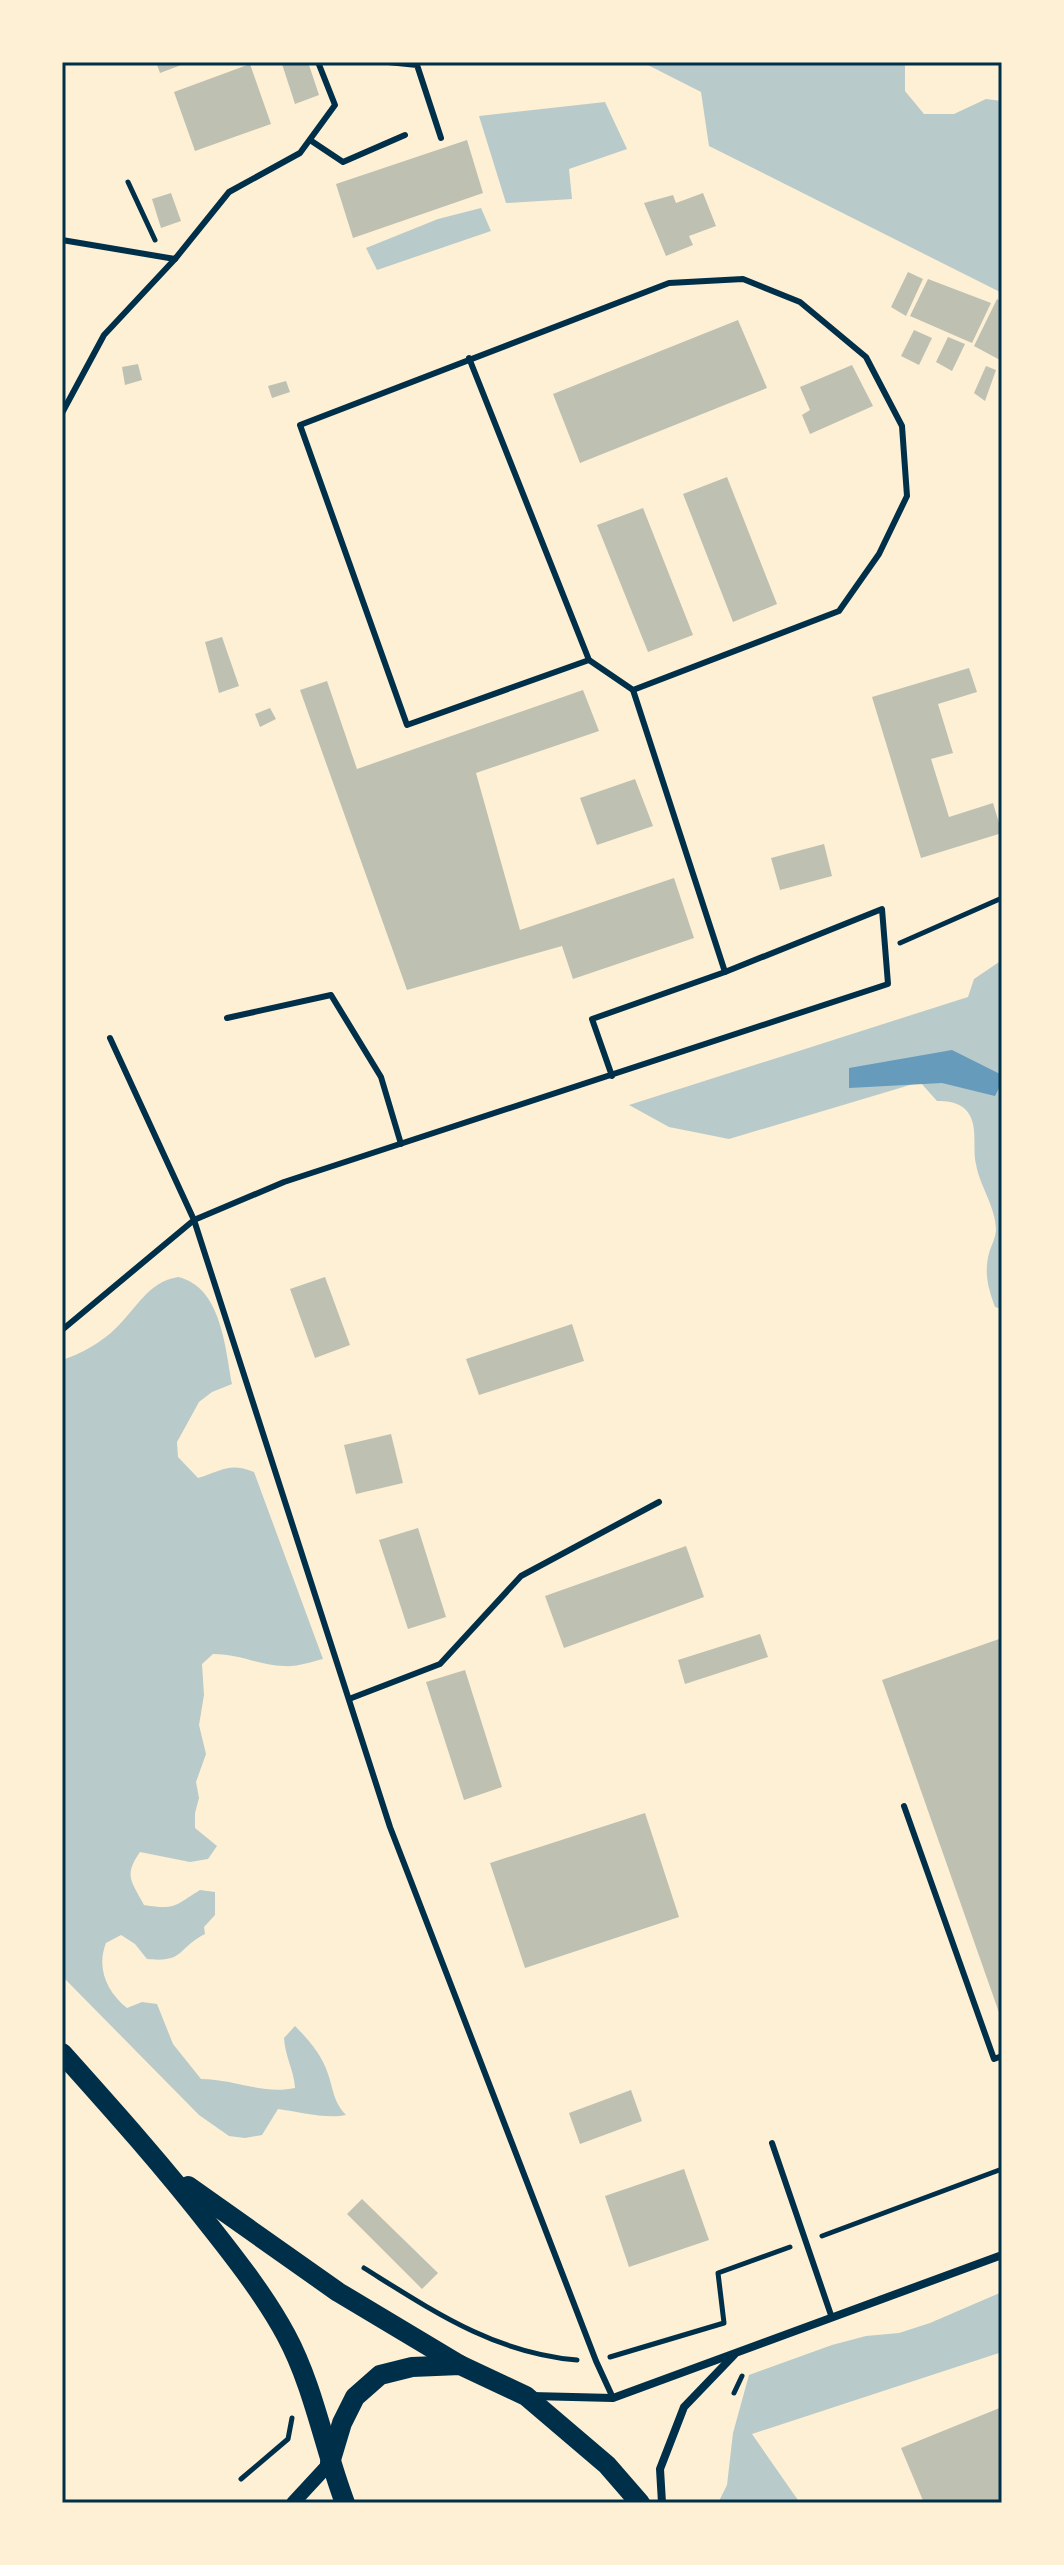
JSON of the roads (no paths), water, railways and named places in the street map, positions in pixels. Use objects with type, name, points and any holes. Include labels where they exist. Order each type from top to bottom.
[{"type":"main road","points":[[62,2053],[168,2172],[244,2269],[287,2336],[308,2386],[345,2503]]},
{"type":"main road","points":[[168,2172],[338,2292],[460,2365],[526,2396],[607,2465],[640,2503]]},
{"type":"main road","points":[[330,2463],[342,2423],[355,2397],[380,2375],[412,2367],[460,2365]]},
{"type":"street","points":[[526,2396],[613,2398],[1002,2255]]},
{"type":"street","points":[[662,2503],[660,2469],[684,2407],[737,2352]]},
{"type":"street","points":[[293,2503],[330,2463]]},
{"type":"lane","points":[[62,413],[104,335],[175,259],[229,192],[300,153],[310,140],[335,105],[318,62]]},
{"type":"lane","points":[[388,62],[417,65],[441,138]]},
{"type":"lane","points":[[310,140],[343,162],[405,135]]},
{"type":"lane","points":[[62,240],[175,259]]},
{"type":"lane","points":[[589,660],[407,725],[300,425],[669,283],[743,279],[800,302],[866,357],[902,426],[907,496],[879,554],[839,611],[633,690]]},
{"type":"lane","points":[[469,358],[589,660],[633,690],[725,972]]},
{"type":"lane","points":[[62,1330],[194,1220],[284,1182],[612,1076],[888,984],[882,909],[725,972],[592,1019],[612,1076]]},
{"type":"lane","points":[[227,1018],[331,995],[381,1077],[401,1144]]},
{"type":"lane","points":[[110,1038],[194,1220],[390,1827],[613,2398]]},
{"type":"lane","points":[[349,1699],[440,1664],[521,1576],[659,1502]]},
{"type":"lane","points":[[904,1806],[994,2059],[1002,2056]]},
{"type":"lane","points":[[772,2143],[832,2318]]},
{"type":"water","points":[[952,1050],[1002,1075],[995,1096],[942,1083],[849,1088],[849,1068]]}]
